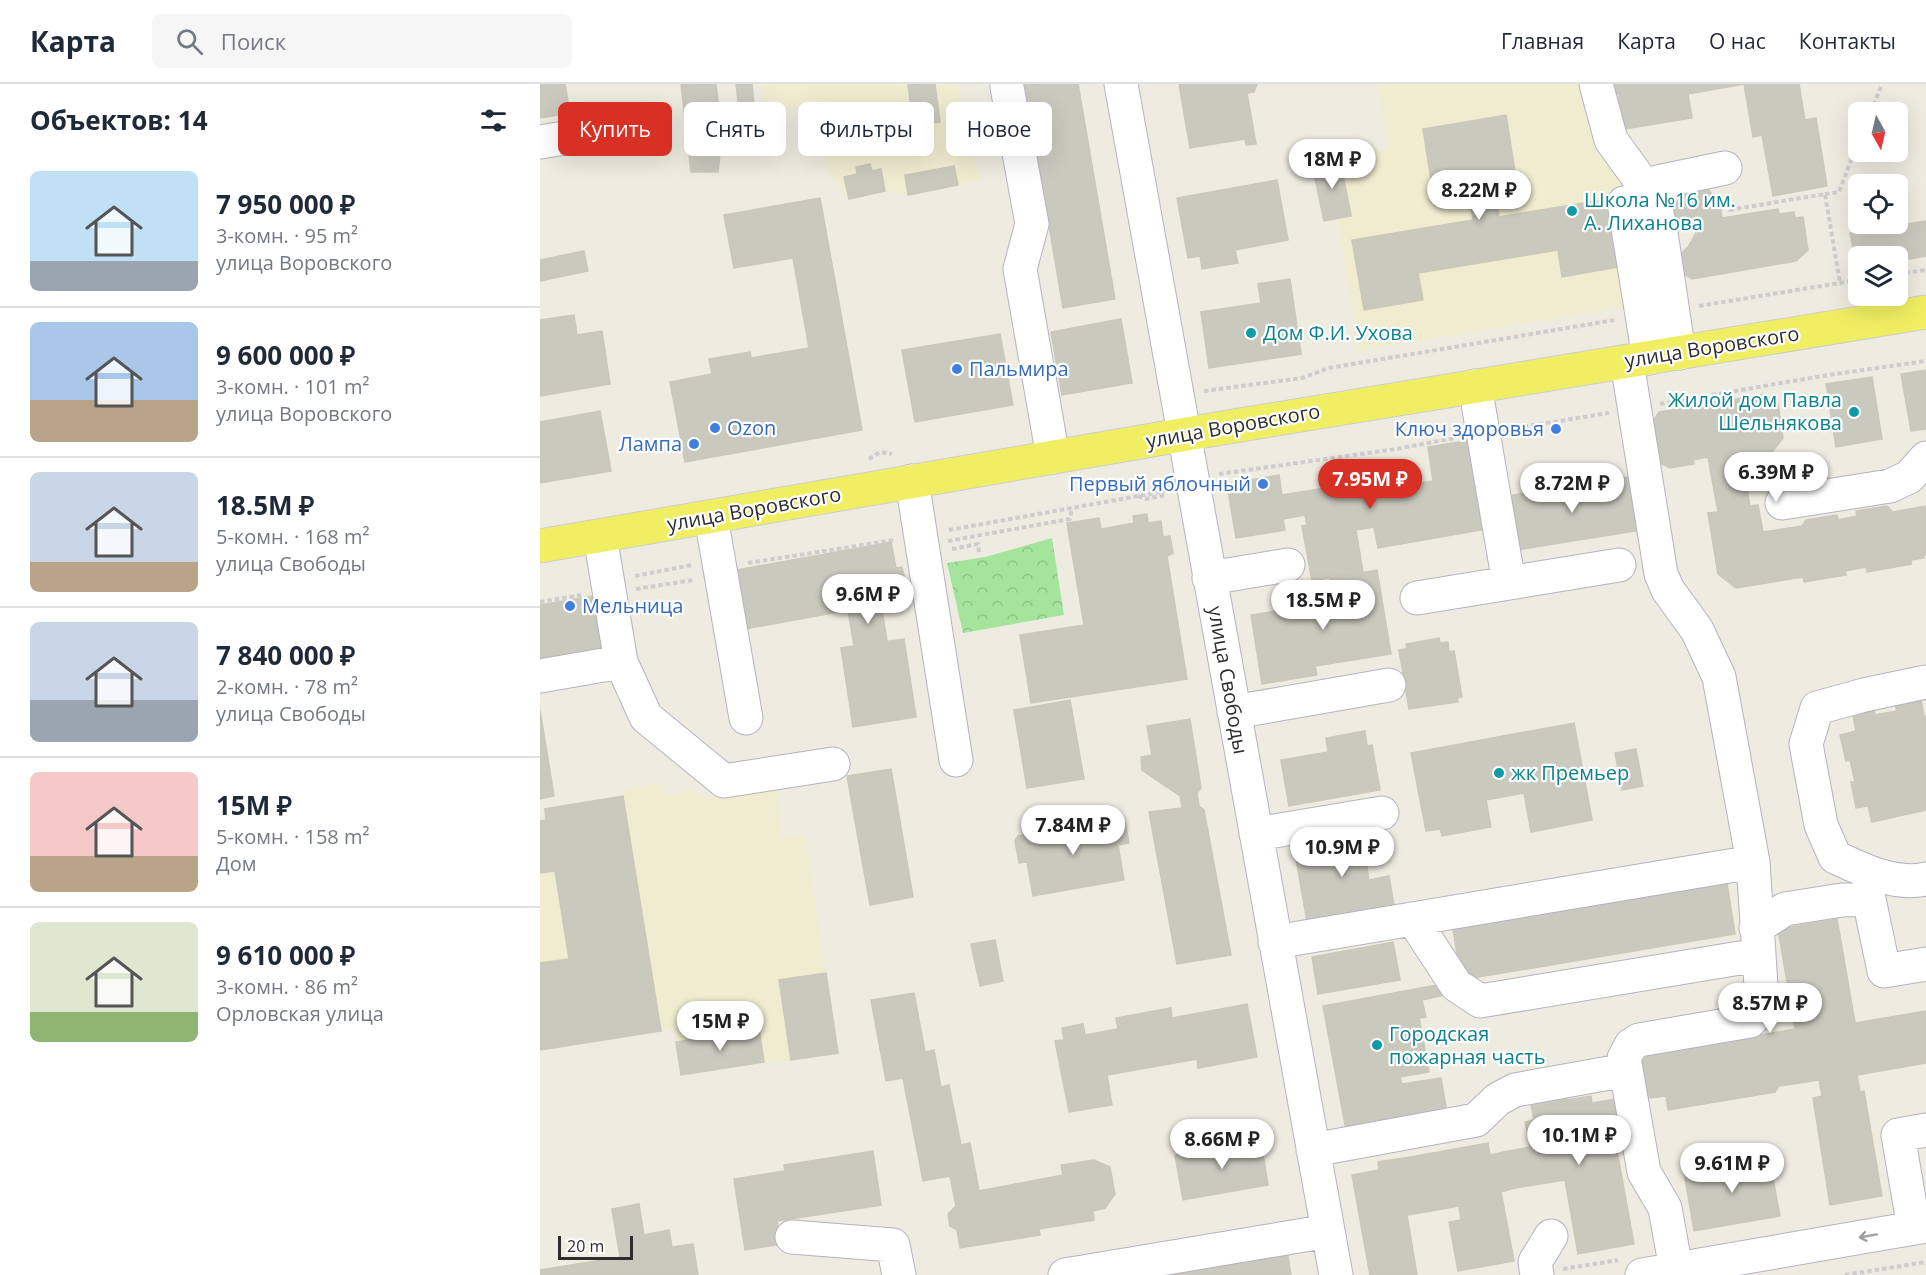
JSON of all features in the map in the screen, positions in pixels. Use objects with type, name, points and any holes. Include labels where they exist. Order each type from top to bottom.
[{"type":"main road","name":"улица Воровского","points":[[540,546],[1183,434],[1926,312]]},
{"type":"street","name":"улица Свободы","points":[[1120,84],[1336,1275]]},
{"type":"street","points":[[1596,84],[1611,140],[1637,198]]},
{"type":"street","points":[[1007,87],[1032,224],[1020,269],[1053,457]]},
{"type":"street","points":[[540,142],[558,139]]},
{"type":"street","points":[[1637,198],[1658,182],[1725,179]]},
{"type":"street","points":[[1637,198],[1653,198],[1660,226],[1658,313],[1652,357],[1634,409],[1661,574],[1668,590],[1696,630],[1719,677],[1753,862],[1762,1001],[1760,1010],[1750,1021],[1639,1040],[1631,1045],[1624,1058],[1644,1172],[1665,1208],[1676,1269]]},
{"type":"street","points":[[1475,386],[1509,583]]},
{"type":"street","points":[[1782,503],[1890,486],[1909,477],[1926,458]]},
{"type":"street","points":[[912,481],[956,760]]},
{"type":"street","points":[[711,517],[746,718]]},
{"type":"street","points":[[600,536],[621,662],[646,717],[724,781],[833,764]]},
{"type":"street","points":[[1209,578],[1288,565]]},
{"type":"street","points":[[1417,598],[1619,565]]},
{"type":"street","points":[[540,676],[621,662]]},
{"type":"street","points":[[1926,681],[1818,708],[1806,744],[1821,825],[1835,857],[1871,873],[1914,882],[1926,879]]},
{"type":"street","points":[[1233,712],[1389,685]]},
{"type":"street","points":[[1256,834],[1382,813]]},
{"type":"street","points":[[1275,942],[1753,862]]},
{"type":"street","points":[[1413,919],[1456,985],[1480,1001],[1757,941],[1785,909],[1842,900],[1869,899],[1884,971],[1926,964]]},
{"type":"street","points":[[1313,1150],[1476,1120],[1498,1099],[1515,1090],[1626,1070]]},
{"type":"street","points":[[1642,1275],[1920,1227],[1898,1135],[1926,1130]]},
{"type":"street","points":[[1065,1275],[1138,1269],[1328,1231]]},
{"type":"street","points":[[1537,1275],[1535,1262],[1551,1236]]},
{"type":"street","points":[[792,1237],[893,1245],[898,1275]]},
{"type":"path","points":[[1875,102],[1882,84]]},
{"type":"path","points":[[1725,179],[1730,210],[1839,192],[1850,162]]},
{"type":"path","points":[[1825,194],[1840,283]]},
{"type":"path","points":[[1908,273],[1926,270]]},
{"type":"path","points":[[1204,391],[1302,378],[1329,368],[1848,282]]},
{"type":"path","points":[[1218,474],[1396,448],[1822,376],[1926,361]]},
{"type":"path","points":[[957,529],[1175,490]]},
{"type":"path","points":[[1138,496],[1146,499],[1170,494]]},
{"type":"path","points":[[940,537],[946,541],[1070,519],[1072,508]]},
{"type":"path","points":[[946,541],[948,550],[978,544],[979,552]]},
{"type":"path","points":[[634,576],[699,564],[720,567]]},
{"type":"path","points":[[1845,1275],[1926,1262]]},
{"type":"shaded area","points":[[761,84],[957,84],[961,102],[946,102],[946,156],[974,156],[979,180],[908,195],[885,191],[849,199],[829,172],[825,156],[934,156],[934,102],[798,102],[798,108],[786,110],[786,102],[763,102]]},
{"type":"shaded area","points":[[1377,84],[1587,84],[1595,153],[1624,176],[1641,304],[1358,351],[1338,218],[1351,215],[1340,159],[1388,149]]},
{"type":"shaded area","points":[[663,783],[665,795],[693,791],[704,798],[776,785],[782,837],[805,835],[838,1053],[764,1062],[759,1028],[676,1042],[673,1029],[540,1050],[540,822],[546,820],[545,809],[623,796],[622,789]]},
{"type":"green space","points":[[1052,538],[1064,615],[963,633],[947,563],[985,557]]},
{"type":"building","points":[[540,84],[565,84],[568,102],[558,102],[558,115],[540,118]]},
{"type":"building","points":[[681,84],[716,84],[718,102],[684,102],[684,110]]},
{"type":"building","points":[[736,84],[752,84],[754,102],[738,102]]},
{"type":"building","points":[[908,84],[935,84],[940,122],[934,123],[934,102],[910,102]]},
{"type":"building","points":[[1025,84],[1078,84],[1115,299],[1063,308],[1037,156],[1052,156],[1052,102],[1028,102]]},
{"type":"building","points":[[1179,84],[1257,84],[1254,92],[1247,93],[1256,144],[1246,145],[1245,139],[1190,148]]},
{"type":"building","points":[[1606,84],[1744,84],[1688,94],[1692,118],[1625,129],[1618,93],[1608,95]]},
{"type":"building","points":[[1744,84],[1799,84],[1805,120],[1816,118],[1827,186],[1773,196],[1762,135],[1753,137]]},
{"type":"building","name":"Школа №16 им. А. Лиханова","points":[[1506,115],[1518,190],[1496,194],[1499,217],[1607,199],[1619,267],[1562,277],[1558,250],[1418,273],[1423,300],[1364,310],[1352,240],[1473,220],[1470,199],[1435,205],[1423,129]]},
{"type":"building","points":[[689,156],[720,156],[718,172],[691,172]]},
{"type":"building","points":[[1340,159],[1351,216],[1324,221],[1312,164]]},
{"type":"building","points":[[870,164],[872,171],[881,169],[885,191],[849,199],[844,177],[857,174],[856,167]]},
{"type":"building","points":[[954,166],[958,185],[908,195],[905,175]]},
{"type":"building","points":[[1277,180],[1288,240],[1235,250],[1238,263],[1202,269],[1200,256],[1188,258],[1177,198]]},
{"type":"building","points":[[1707,188],[1720,205],[1722,218],[1778,209],[1779,214],[1794,212],[1795,218],[1803,217],[1808,250],[1796,261],[1692,279],[1681,272],[1678,257],[1688,247],[1696,233],[1694,226],[1680,227],[1673,220],[1671,209],[1677,193]]},
{"type":"building","points":[[820,198],[862,430],[685,462],[670,382],[712,374],[709,359],[750,352],[751,358],[809,348],[793,258],[734,268],[724,215]]},
{"type":"building","points":[[1926,221],[1926,256],[1908,259],[1908,246],[1853,246],[1850,234],[1908,234],[1908,224]]},
{"type":"building","points":[[584,251],[588,271],[540,281],[540,260]]},
{"type":"building","name":"Дом Ф.И. Ухова","points":[[1290,279],[1301,354],[1209,368],[1201,312],[1261,303],[1258,284]]},
{"type":"building","points":[[574,315],[577,335],[602,331],[610,384],[540,396],[540,320]]},
{"type":"building","points":[[1121,319],[1132,383],[1062,395],[1051,332]]},
{"type":"building","points":[[1000,334],[1013,405],[915,422],[902,350]]},
{"type":"building","points":[[1926,370],[1926,429],[1911,431],[1901,374]]},
{"type":"building","name":"Жилой дом Павла Шельнякова","points":[[1872,377],[1882,439],[1836,447],[1826,384]]},
{"type":"building","points":[[1765,394],[1778,404],[1783,438],[1772,452],[1741,457],[1750,506],[1758,505],[1763,532],[1802,526],[1806,520],[1837,515],[1838,520],[1857,516],[1856,511],[1887,506],[1893,512],[1926,506],[1926,555],[1923,555],[1924,558],[1911,560],[1911,564],[1867,572],[1866,567],[1845,571],[1846,575],[1804,582],[1803,577],[1736,588],[1718,574],[1708,513],[1718,512],[1708,457],[1693,460],[1694,464],[1670,468],[1656,461],[1650,426],[1659,412]]},
{"type":"building","points":[[600,411],[611,471],[540,483],[540,422]]},
{"type":"building","points":[[1477,439],[1493,528],[1378,548],[1374,527],[1356,530],[1363,572],[1312,581],[1302,526],[1307,525],[1305,515],[1283,519],[1285,530],[1236,538],[1227,484],[1279,475],[1282,495],[1326,488],[1325,484],[1354,479],[1355,483],[1365,481],[1367,492],[1433,481],[1428,447]]},
{"type":"building","points":[[1633,476],[1642,530],[1510,551],[1501,497]]},
{"type":"building","points":[[1147,514],[1148,523],[1161,521],[1163,537],[1170,536],[1173,553],[1167,556],[1187,679],[1031,703],[1020,635],[1084,625],[1067,523],[1099,518],[1101,529],[1134,523],[1133,516]]},
{"type":"building","points":[[891,542],[896,568],[902,567],[909,599],[745,629],[729,579],[737,570]]},
{"type":"building","points":[[1377,570],[1391,654],[1315,666],[1317,675],[1262,684],[1251,615],[1315,605],[1317,616],[1335,613],[1330,578]]},
{"type":"building","points":[[599,595],[608,647],[540,658],[540,605]]},
{"type":"building","points":[[881,604],[887,641],[854,646],[848,610]]},
{"type":"building","points":[[1439,638],[1440,643],[1448,642],[1449,652],[1454,651],[1462,697],[1457,698],[1458,702],[1409,709],[1399,650],[1407,649],[1406,644]]},
{"type":"building","points":[[904,639],[916,717],[853,727],[841,648]]},
{"type":"building","points":[[1070,700],[1084,779],[1027,788],[1014,710]]},
{"type":"building","points":[[1921,700],[1924,716],[1926,716],[1926,810],[1872,822],[1868,806],[1856,808],[1851,782],[1855,782],[1850,760],[1846,761],[1840,735],[1856,731],[1853,715],[1874,710],[1875,715],[1897,711],[1895,705]]},
{"type":"building","points":[[540,710],[554,796],[540,799]]},
{"type":"building","points":[[1190,719],[1201,788],[1197,793],[1199,806],[1182,808],[1180,796],[1142,770],[1141,757],[1152,755],[1147,726]]},
{"type":"building","name":"жк Премьер","points":[[1574,723],[1592,820],[1531,832],[1524,793],[1486,800],[1491,827],[1442,836],[1440,829],[1426,831],[1411,753]]},
{"type":"building","points":[[1365,731],[1367,746],[1372,745],[1380,790],[1289,806],[1281,760],[1328,752],[1326,738]]},
{"type":"building","points":[[1636,749],[1643,786],[1622,790],[1615,753]]},
{"type":"building","points":[[891,769],[913,897],[870,905],[847,776]]},
{"type":"building","points":[[623,796],[661,1031],[540,1050],[540,963],[569,959],[555,871],[540,873],[540,821],[546,820],[545,809]]},
{"type":"building","points":[[1199,806],[1204,810],[1231,955],[1177,964],[1149,812]]},
{"type":"building","points":[[1116,819],[1125,822],[1129,843],[1118,845],[1124,880],[1033,896],[1027,862],[1019,863],[1015,841],[1018,836]]},
{"type":"building","points":[[1380,827],[1384,851],[1365,854],[1369,880],[1389,876],[1395,912],[1308,927],[1293,842]]},
{"type":"building","points":[[1727,883],[1735,934],[1461,980],[1453,929]]},
{"type":"building","points":[[1837,919],[1861,1057],[1819,1080],[1779,1086],[1775,1092],[1668,1110],[1666,1096],[1640,1099],[1634,1057],[1795,1029],[1778,929]]},
{"type":"building","points":[[995,940],[1003,981],[980,986],[971,944]]},
{"type":"building","points":[[1393,942],[1400,980],[1318,994],[1312,957]]},
{"type":"building","points":[[826,973],[838,1053],[791,1060],[779,980]]},
{"type":"building","name":"Городская пожарная часть","points":[[1442,984],[1445,995],[1422,1000],[1426,1017],[1419,1018],[1429,1072],[1400,1077],[1402,1084],[1441,1078],[1447,1113],[1346,1130],[1323,1006]]},
{"type":"building","points":[[914,993],[925,1052],[934,1050],[941,1087],[949,1085],[961,1145],[970,1143],[979,1191],[1063,1175],[1061,1165],[1094,1160],[1110,1167],[1115,1194],[1105,1208],[1093,1211],[1094,1220],[1039,1229],[1040,1235],[960,1248],[957,1230],[950,1226],[948,1214],[956,1206],[950,1176],[923,1181],[903,1078],[886,1081],[871,1000]]},
{"type":"building","points":[[1247,1004],[1257,1057],[1198,1068],[1197,1059],[1107,1075],[1112,1105],[1069,1112],[1055,1041],[1064,1040],[1062,1028],[1083,1024],[1085,1035],[1118,1029],[1116,1018],[1171,1008],[1172,1018]]},
{"type":"building","points":[[1926,1011],[1926,1063],[1857,1075],[1860,1092],[1864,1091],[1882,1196],[1830,1205],[1813,1098],[1822,1096],[1819,1080],[1861,1057],[1855,1023]]},
{"type":"building","points":[[759,1028],[764,1062],[681,1075],[676,1042]]},
{"type":"building","points":[[1566,1092],[1567,1100],[1591,1096],[1592,1103],[1615,1099],[1621,1128],[1613,1129],[1634,1244],[1578,1254],[1565,1180],[1515,1188],[1509,1151],[1530,1147],[1525,1122],[1534,1120],[1530,1099]]},
{"type":"building","points":[[1261,1141],[1268,1185],[1183,1200],[1175,1155]]},
{"type":"building","points":[[1488,1143],[1490,1155],[1509,1151],[1515,1188],[1501,1192],[1514,1261],[1458,1271],[1449,1222],[1461,1220],[1459,1206],[1420,1213],[1410,1157]]},
{"type":"building","points":[[873,1151],[881,1205],[777,1221],[781,1244],[745,1250],[734,1179],[785,1171],[784,1165]]},
{"type":"building","points":[[1410,1157],[1420,1213],[1407,1215],[1417,1275],[1370,1275],[1352,1175],[1379,1170],[1378,1162]]},
{"type":"building","points":[[1769,1157],[1780,1216],[1694,1231],[1684,1172]]},
{"type":"building","points":[[639,1204],[644,1235],[669,1230],[672,1247],[693,1244],[698,1275],[623,1275],[612,1209]]},
{"type":"building","points":[[1287,1249],[1291,1275],[1155,1275]]},
{"type":"building","points":[[620,1257],[623,1275],[540,1275],[540,1270]]},
{"type":"place","name":"Школа №16 им. А. Лиханова","points":[[1572,211]]},
{"type":"place","name":"Дом Ф.И. Ухова","points":[[1251,333]]},
{"type":"place","name":"Пальмира","points":[[957,369]]},
{"type":"place","name":"Жилой дом Павла Шельнякова","points":[[1854,412]]},
{"type":"place","name":"Ozon","points":[[715,428]]},
{"type":"place","name":"Ключ здоровья","points":[[1556,429]]},
{"type":"place","name":"Лампа","points":[[694,444]]},
{"type":"place","name":"Первый яблочный","points":[[1263,484]]},
{"type":"place","name":"Мельница","points":[[570,606]]},
{"type":"place","name":"жк Премьер","points":[[1499,773]]},
{"type":"place","name":"Городская пожарная часть","points":[[1377,1045]]}]
